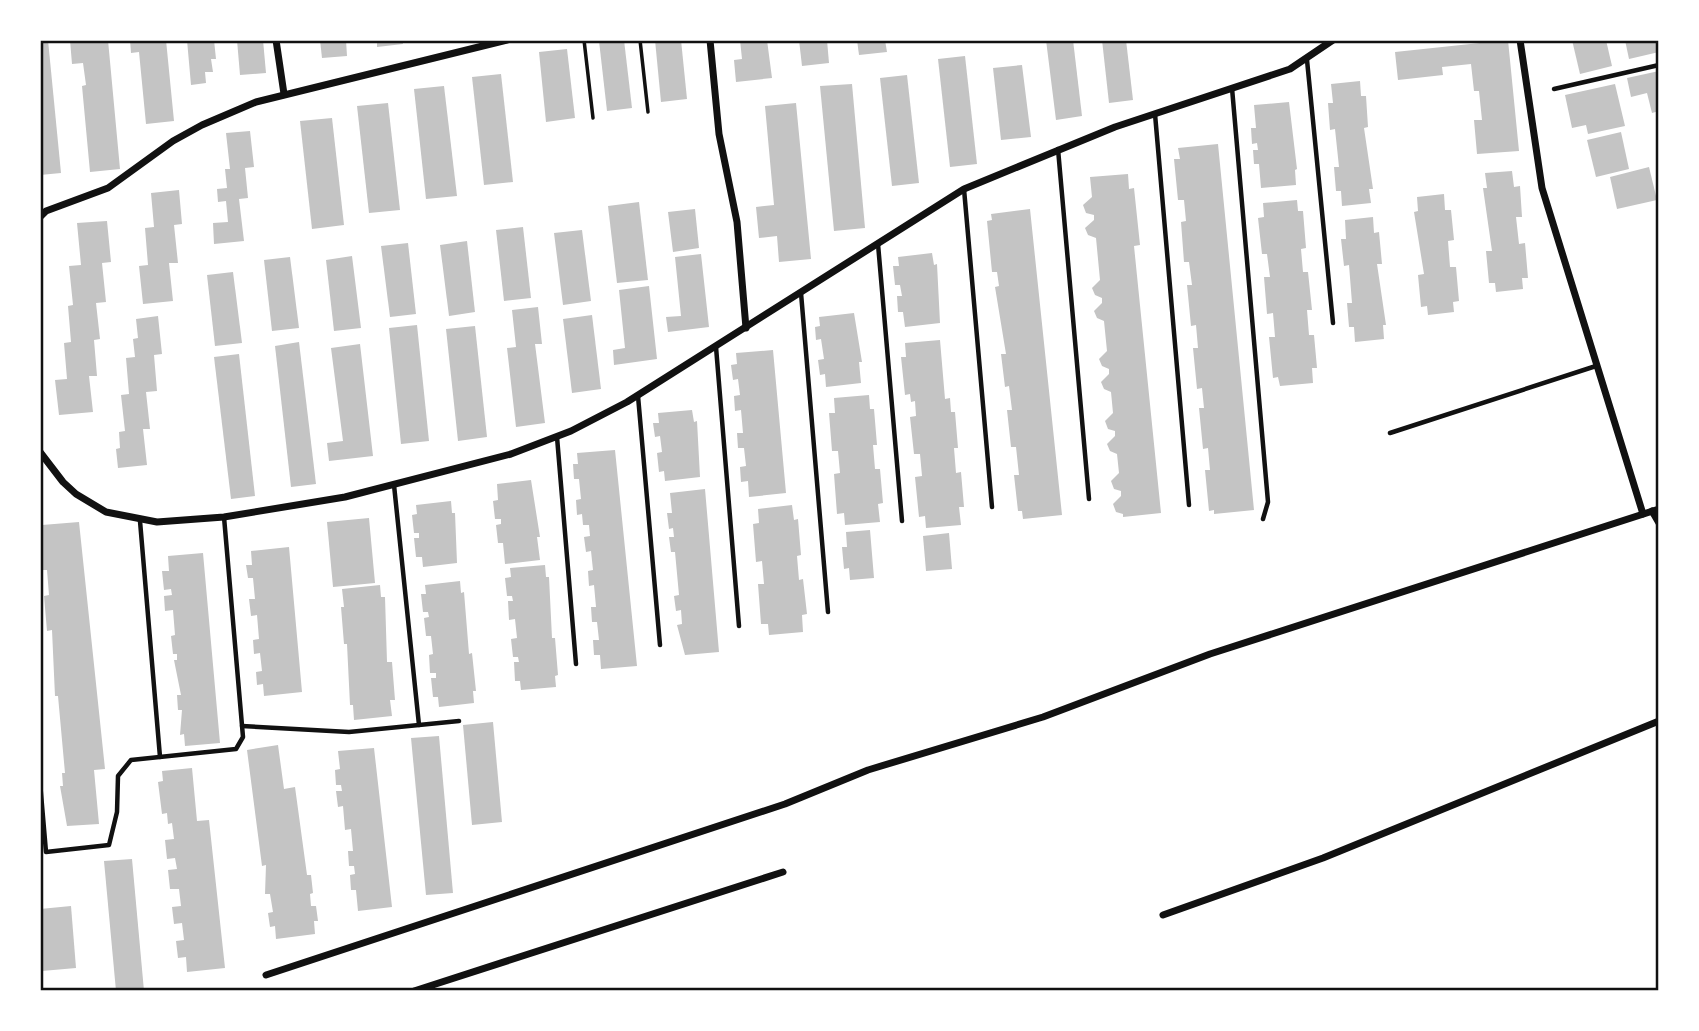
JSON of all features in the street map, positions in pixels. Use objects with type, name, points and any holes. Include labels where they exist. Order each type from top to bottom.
[{"type":"street","points":[[276,40],[284,94]]},
{"type":"street","points":[[40,217],[46,211],[121,181],[146,160],[202,125],[284,94],[507,40]]},
{"type":"street","points":[[710,40],[719,134],[737,222],[746,328]]},
{"type":"street","points":[[40,452],[51,469],[76,494],[106,512],[140,520],[224,517],[305,505],[511,454],[557,437],[638,395],[964,189],[1058,149],[1155,113],[1290,69],[1333,40]]},
{"type":"street","points":[[1520,40],[1542,188],[1643,514]]},
{"type":"street","points":[[266,975],[785,804],[868,771],[1043,717],[1210,654],[1655,510],[1659,523]]},
{"type":"street","points":[[1163,915],[1323,858],[1659,721]]},
{"type":"street","points":[[414,991],[783,873]]},
{"type":"lane","points":[[1307,60],[1333,323]]},
{"type":"lane","points":[[1554,89],[1659,65]]},
{"type":"lane","points":[[1232,88],[1268,502],[1263,519]]},
{"type":"lane","points":[[1155,113],[1189,505]]},
{"type":"lane","points":[[1058,149],[1089,499]]},
{"type":"lane","points":[[964,189],[992,507]]},
{"type":"lane","points":[[878,244],[902,521]]},
{"type":"lane","points":[[801,293],[828,611]]},
{"type":"lane","points":[[716,347],[739,626]]},
{"type":"lane","points":[[1390,433],[1596,366]]},
{"type":"lane","points":[[638,395],[660,645]]},
{"type":"lane","points":[[557,437],[576,664]]},
{"type":"lane","points":[[394,485],[419,725]]},
{"type":"lane","points":[[40,782],[46,852],[109,845],[117,811],[116,786],[122,768],[131,760],[236,749],[243,737],[224,517]]},
{"type":"lane","points":[[140,520],[160,757]]},
{"type":"lane","points":[[242,726],[349,732],[459,721]]},
{"type":"path","points":[[584,40],[593,118]]},
{"type":"path","points":[[640,40],[648,112]]},
{"type":"building","points":[[40,40],[48,40],[61,173],[40,175]]},
{"type":"building","points":[[70,40],[108,40],[120,169],[90,172],[82,86],[86,85],[83,63],[72,64]]},
{"type":"building","points":[[130,40],[166,40],[174,121],[146,124],[139,52],[131,53]]},
{"type":"building","points":[[187,40],[214,40],[216,59],[211,59],[213,72],[205,72],[206,83],[191,85]]},
{"type":"building","points":[[237,40],[263,40],[266,73],[240,75]]},
{"type":"building","points":[[320,40],[346,40],[347,56],[322,58]]},
{"type":"building","points":[[377,40],[402,40],[403,44],[377,47]]},
{"type":"building","points":[[624,40],[632,108],[607,111],[599,41]]},
{"type":"building","points":[[655,40],[681,40],[687,99],[661,102]]},
{"type":"building","points":[[740,40],[767,40],[772,78],[736,82],[734,60],[742,59]]},
{"type":"building","points":[[799,40],[827,40],[829,63],[802,66]]},
{"type":"building","points":[[857,40],[885,40],[887,52],[859,55]]},
{"type":"building","points":[[1046,40],[1073,40],[1082,116],[1056,120]]},
{"type":"building","points":[[1102,40],[1126,40],[1133,100],[1109,103]]},
{"type":"building","points":[[1508,40],[1519,151],[1477,154],[1474,120],[1482,120],[1479,91],[1474,91],[1471,64],[1442,67],[1443,75],[1398,80],[1395,52]]},
{"type":"building","points":[[1572,40],[1606,40],[1612,66],[1580,74]]},
{"type":"building","points":[[1625,40],[1659,40],[1659,52],[1629,59]]},
{"type":"building","points":[[567,49],[575,118],[546,122],[539,52]]},
{"type":"building","points":[[965,56],[977,164],[950,167],[938,59]]},
{"type":"building","points":[[1022,65],[1031,137],[1001,140],[993,68]]},
{"type":"building","points":[[1659,71],[1659,111],[1652,113],[1647,93],[1631,97],[1627,78]]},
{"type":"building","points":[[501,74],[513,182],[484,185],[472,77]]},
{"type":"building","points":[[907,75],[919,183],[892,186],[880,78]]},
{"type":"building","points":[[1360,81],[1361,96],[1366,96],[1368,127],[1364,128],[1373,189],[1369,189],[1371,203],[1342,206],[1341,191],[1336,191],[1334,167],[1339,167],[1335,129],[1330,130],[1328,103],[1333,103],[1331,84]]},
{"type":"building","points":[[852,84],[865,228],[834,231],[820,86]]},
{"type":"building","points":[[1615,84],[1625,126],[1588,134],[1586,125],[1572,128],[1565,95]]},
{"type":"building","points":[[444,86],[457,196],[426,199],[414,89]]},
{"type":"building","points":[[1289,102],[1297,169],[1296,185],[1261,188],[1259,164],[1254,164],[1253,150],[1258,150],[1257,143],[1252,144],[1251,128],[1256,128],[1254,105]]},
{"type":"building","points":[[388,103],[400,210],[369,213],[357,106]]},
{"type":"building","points":[[796,103],[811,259],[779,262],[777,236],[759,238],[756,207],[774,205],[765,106]]},
{"type":"building","points":[[332,118],[344,225],[312,229],[300,121]]},
{"type":"building","points":[[250,131],[254,167],[245,168],[248,198],[239,199],[244,241],[214,244],[213,223],[228,222],[226,201],[218,202],[217,189],[227,188],[225,169],[230,169],[226,133]]},
{"type":"building","points":[[1621,132],[1629,169],[1596,177],[1587,140]]},
{"type":"building","points":[[1218,144],[1254,510],[1214,514],[1214,510],[1209,511],[1205,470],[1210,470],[1208,448],[1203,449],[1199,408],[1204,408],[1202,388],[1197,389],[1193,348],[1198,348],[1196,325],[1191,326],[1187,285],[1192,285],[1189,262],[1184,262],[1181,222],[1186,221],[1184,200],[1178,200],[1174,159],[1180,159],[1178,148]]},
{"type":"building","points":[[1649,167],[1657,200],[1617,209],[1610,177]]},
{"type":"building","points":[[1512,171],[1514,187],[1520,186],[1522,217],[1516,217],[1519,244],[1525,243],[1528,278],[1522,278],[1523,289],[1496,292],[1495,283],[1489,283],[1486,251],[1492,251],[1483,188],[1487,188],[1485,173]]},
{"type":"building","points":[[1128,174],[1129,189],[1134,188],[1140,245],[1134,246],[1161,513],[1123,517],[1123,514],[1116,512],[1113,504],[1121,496],[1121,491],[1114,489],[1111,481],[1119,473],[1117,454],[1110,451],[1107,444],[1115,436],[1115,431],[1108,429],[1105,421],[1113,413],[1111,392],[1104,389],[1101,382],[1109,374],[1109,369],[1102,366],[1099,359],[1107,351],[1104,321],[1097,318],[1094,311],[1102,303],[1102,298],[1095,295],[1092,288],[1100,280],[1096,238],[1088,235],[1085,228],[1094,220],[1094,215],[1086,213],[1083,205],[1092,197],[1090,177]]},
{"type":"building","points":[[179,190],[182,224],[174,225],[178,263],[169,263],[173,301],[143,304],[139,266],[148,265],[145,228],[154,227],[151,193]]},
{"type":"building","points":[[1444,194],[1445,210],[1451,210],[1454,240],[1448,241],[1450,267],[1456,267],[1459,301],[1453,302],[1454,312],[1428,315],[1427,306],[1421,307],[1418,275],[1424,274],[1414,212],[1418,211],[1417,197]]},
{"type":"building","points":[[1297,200],[1298,211],[1303,211],[1306,248],[1301,249],[1303,272],[1308,272],[1312,310],[1307,310],[1309,335],[1314,335],[1317,368],[1312,368],[1313,383],[1280,386],[1278,377],[1273,378],[1269,337],[1275,337],[1273,313],[1267,314],[1264,277],[1270,277],[1267,254],[1262,254],[1258,218],[1264,217],[1263,203]]},
{"type":"building","points":[[639,202],[648,280],[617,283],[608,206]]},
{"type":"building","points":[[695,209],[699,248],[673,252],[668,212]]},
{"type":"building","points":[[1030,209],[1062,515],[1023,519],[1022,511],[1018,511],[1014,475],[1019,475],[1016,447],[1011,447],[1007,410],[1012,410],[1009,386],[1005,387],[1001,354],[1006,354],[995,287],[999,286],[997,272],[992,272],[987,221],[992,220],[991,214]]},
{"type":"building","points":[[1373,217],[1374,233],[1379,232],[1382,264],[1377,264],[1386,325],[1383,325],[1384,339],[1355,342],[1354,327],[1349,327],[1347,303],[1352,303],[1349,265],[1344,266],[1341,239],[1346,239],[1345,220]]},
{"type":"building","points":[[107,221],[111,262],[102,263],[106,302],[96,303],[100,339],[94,340],[97,376],[89,376],[93,412],[59,415],[55,380],[67,379],[64,343],[71,342],[68,306],[73,305],[69,266],[81,265],[77,223]]},
{"type":"building","points":[[523,227],[531,298],[504,301],[496,230]]},
{"type":"building","points":[[582,230],[591,301],[563,305],[554,233]]},
{"type":"building","points":[[467,241],[475,312],[449,316],[440,245]]},
{"type":"building","points":[[408,243],[416,314],[390,317],[381,246]]},
{"type":"building","points":[[932,253],[934,265],[937,264],[940,323],[905,327],[903,312],[898,312],[897,296],[902,296],[900,285],[895,285],[893,266],[899,266],[898,257]]},
{"type":"building","points":[[701,254],[709,327],[668,332],[666,317],[681,316],[675,257]]},
{"type":"building","points":[[352,256],[361,328],[334,331],[326,260]]},
{"type":"building","points":[[290,257],[299,328],[272,331],[264,260]]},
{"type":"building","points":[[233,272],[242,343],[215,346],[207,275]]},
{"type":"building","points":[[649,286],[657,359],[614,365],[613,350],[625,348],[619,290]]},
{"type":"building","points":[[538,307],[542,344],[535,344],[545,423],[516,427],[507,348],[516,347],[512,310]]},
{"type":"building","points":[[854,313],[862,362],[859,362],[861,383],[826,387],[825,374],[820,375],[818,360],[824,359],[821,339],[816,340],[815,327],[820,326],[819,317]]},
{"type":"building","points":[[592,315],[601,389],[572,393],[563,319]]},
{"type":"building","points":[[158,316],[162,354],[154,355],[157,391],[146,392],[150,429],[143,429],[147,465],[118,468],[116,449],[120,448],[119,432],[125,431],[121,395],[129,394],[126,358],[135,357],[133,339],[138,338],[136,319]]},
{"type":"building","points":[[417,325],[429,441],[401,444],[389,328]]},
{"type":"building","points":[[475,326],[487,437],[458,441],[446,329]]},
{"type":"building","points":[[940,340],[945,399],[950,398],[951,412],[955,412],[958,448],[954,448],[956,473],[961,472],[964,507],[959,507],[961,525],[926,528],[925,516],[919,517],[915,477],[922,476],[920,454],[914,454],[910,417],[916,416],[915,401],[911,402],[910,394],[905,395],[901,357],[906,357],[905,343]]},
{"type":"building","points":[[299,342],[316,484],[291,487],[275,346]]},
{"type":"building","points":[[360,344],[373,456],[329,461],[327,443],[343,441],[331,348]]},
{"type":"building","points":[[773,350],[786,493],[749,497],[748,481],[741,482],[740,467],[746,466],[744,448],[738,448],[737,433],[743,433],[741,410],[735,411],[734,396],[740,395],[738,379],[733,380],[731,365],[737,364],[736,353]]},
{"type":"building","points":[[239,354],[255,496],[231,499],[214,357]]},
{"type":"building","points":[[869,395],[870,409],[874,409],[877,445],[873,445],[875,469],[880,469],[883,503],[878,504],[880,522],[845,525],[844,513],[837,514],[834,474],[840,473],[838,451],[832,451],[829,413],[835,413],[834,398]]},
{"type":"building","points":[[692,410],[694,422],[697,421],[700,477],[665,481],[664,471],[659,472],[657,453],[662,452],[660,436],[655,437],[653,423],[659,423],[658,413]]},
{"type":"building","points":[[615,450],[637,666],[601,669],[600,655],[594,655],[593,640],[599,640],[597,622],[592,622],[591,607],[596,607],[594,585],[589,586],[588,571],[593,570],[591,551],[586,552],[584,537],[590,536],[589,525],[583,525],[582,514],[577,515],[576,500],[581,499],[579,479],[574,479],[573,464],[578,464],[577,453]]},
{"type":"building","points":[[531,480],[540,537],[537,537],[540,560],[505,564],[503,543],[498,543],[496,525],[501,524],[501,519],[495,519],[493,501],[498,500],[497,484]]},
{"type":"building","points":[[705,489],[719,652],[685,655],[677,625],[682,624],[681,610],[676,611],[674,596],[679,595],[675,552],[671,552],[669,537],[674,537],[673,528],[669,529],[667,513],[672,513],[670,493]]},
{"type":"building","points":[[451,501],[452,513],[455,513],[457,563],[423,567],[422,557],[416,557],[414,538],[419,538],[419,533],[414,533],[412,515],[417,514],[416,505]]},
{"type":"building","points":[[792,505],[794,520],[798,519],[801,555],[797,556],[799,580],[803,579],[807,614],[802,615],[803,632],[769,635],[768,624],[761,624],[758,584],[764,584],[762,561],[756,562],[753,524],[759,523],[758,509]]},
{"type":"building","points":[[369,518],[375,583],[333,587],[327,522]]},
{"type":"building","points":[[79,522],[105,769],[94,770],[99,824],[67,826],[60,786],[63,786],[62,773],[65,773],[58,696],[55,696],[52,630],[47,631],[44,596],[49,595],[47,570],[42,570],[40,537],[43,537],[42,525]]},
{"type":"building","points":[[870,530],[874,578],[850,580],[849,568],[844,569],[842,547],[847,547],[846,532]]},
{"type":"building","points":[[949,533],[952,569],[926,571],[923,536]]},
{"type":"building","points":[[289,547],[302,692],[264,696],[263,684],[257,685],[256,672],[262,671],[260,653],[254,654],[253,640],[259,639],[257,615],[251,616],[249,599],[255,599],[253,578],[248,578],[246,565],[252,565],[251,551]]},
{"type":"building","points":[[203,553],[220,743],[185,746],[184,734],[180,735],[182,710],[178,710],[177,695],[181,695],[174,660],[177,660],[177,654],[173,654],[171,636],[175,635],[173,610],[165,611],[164,596],[172,595],[171,589],[164,590],[162,571],[169,571],[168,556]]},
{"type":"building","points":[[545,565],[546,577],[549,577],[552,638],[555,638],[558,675],[555,676],[556,687],[521,690],[520,681],[515,681],[514,662],[519,662],[518,657],[513,657],[511,639],[517,638],[515,619],[509,620],[508,601],[513,601],[512,596],[507,596],[505,578],[511,577],[510,568]]},
{"type":"building","points":[[460,581],[461,593],[464,592],[469,654],[472,653],[476,691],[473,691],[474,703],[439,707],[438,697],[433,697],[431,678],[436,678],[436,673],[430,673],[429,655],[433,654],[431,636],[426,636],[424,618],[429,617],[428,612],[423,612],[421,594],[426,594],[425,585]]},
{"type":"building","points":[[380,585],[381,597],[385,597],[387,662],[392,662],[395,700],[390,700],[392,716],[354,720],[353,705],[350,705],[347,644],[344,644],[342,589]]},
{"type":"building","points":[[493,722],[502,822],[472,825],[463,725]]},
{"type":"building","points":[[439,736],[453,893],[426,895],[411,738]]},
{"type":"building","points":[[278,745],[284,789],[295,787],[307,875],[311,875],[311,906],[316,906],[318,921],[314,921],[315,934],[276,939],[275,926],[270,927],[268,913],[273,912],[270,894],[265,894],[266,865],[262,866],[247,750]]},
{"type":"building","points":[[374,748],[392,907],[358,911],[356,890],[351,890],[350,875],[355,874],[354,866],[349,866],[348,851],[353,851],[351,829],[345,830],[343,806],[338,807],[336,791],[342,791],[341,785],[336,785],[335,770],[340,769],[338,751]]},
{"type":"building","points":[[192,768],[197,821],[209,820],[225,968],[187,972],[186,957],[178,958],[176,941],[184,940],[182,923],[174,924],[172,907],[181,906],[179,889],[170,889],[168,870],[177,869],[175,858],[167,859],[165,840],[174,839],[172,823],[168,824],[167,813],[162,814],[158,782],[163,781],[162,771]]},
{"type":"building","points":[[132,859],[144,991],[116,991],[104,861]]},
{"type":"building","points":[[71,906],[76,968],[42,971],[40,909]]}]
